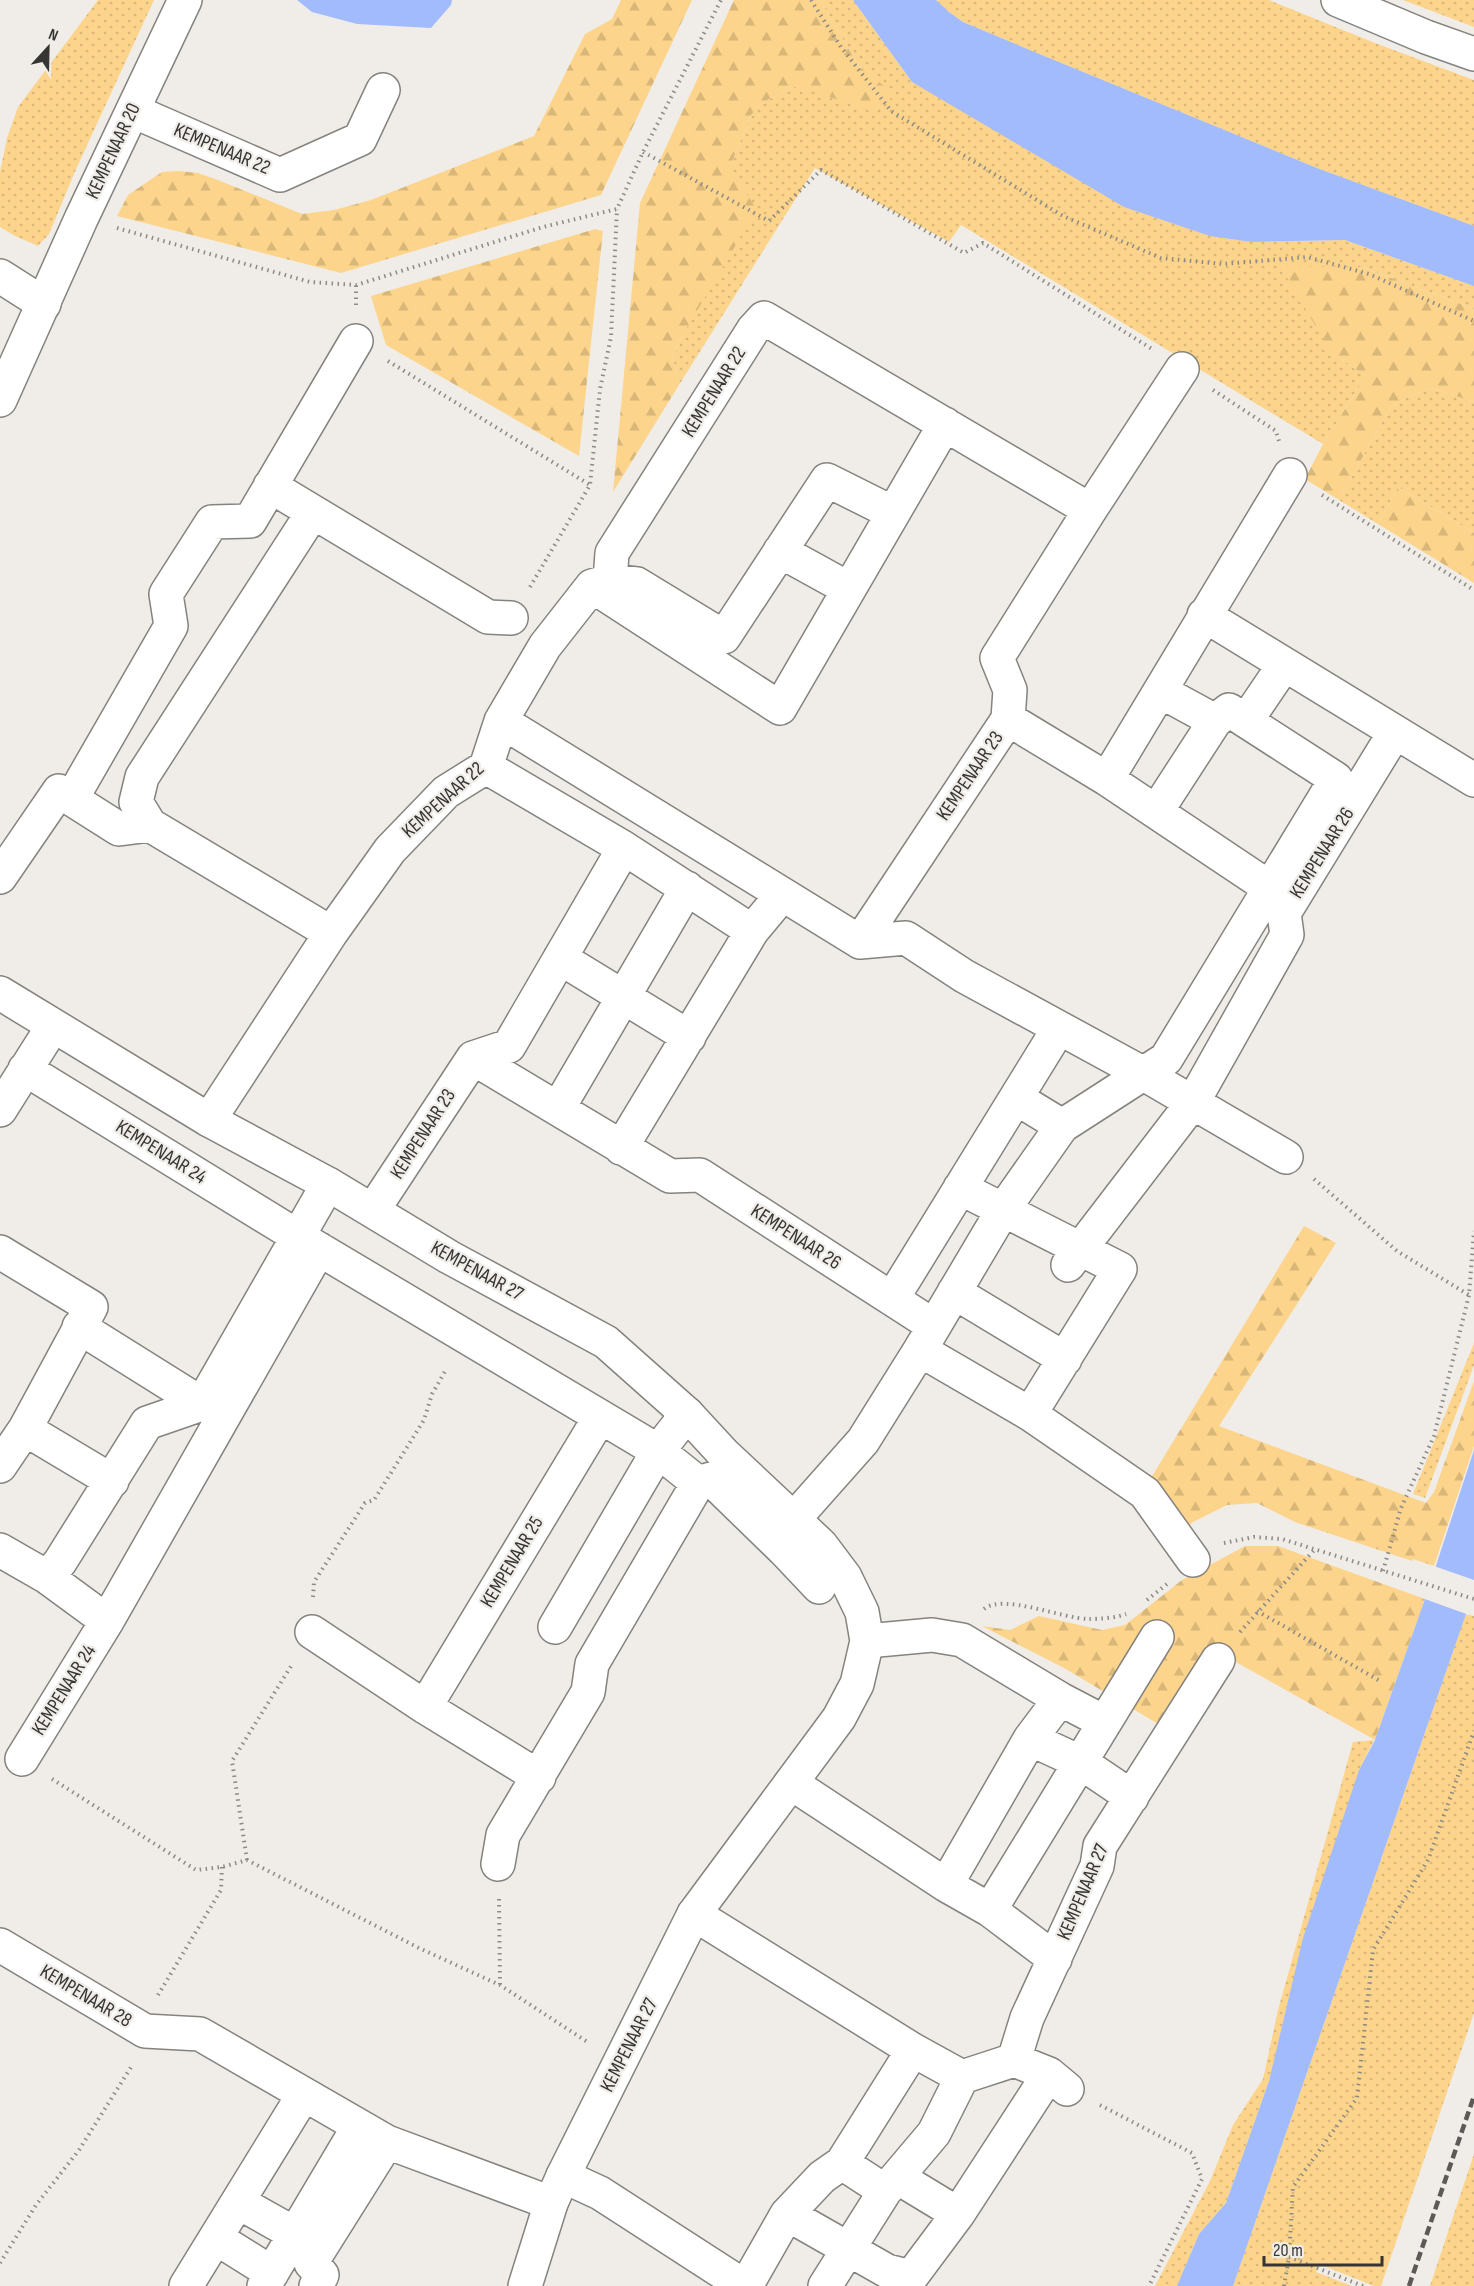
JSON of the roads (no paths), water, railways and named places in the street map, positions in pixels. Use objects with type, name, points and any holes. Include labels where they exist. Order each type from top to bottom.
[{"type":"street","name":"KEMPENAAR 20","points":[[0,400],[81,219],[185,0]]},
{"type":"street","points":[[1338,0],[1426,37],[1474,54]]},
{"type":"street","name":"KEMPENAAR 22","points":[[133,111],[280,175],[360,139],[383,90]]},
{"type":"street","points":[[0,276],[44,304]]},
{"type":"street","name":"KEMPENAAR 22","points":[[209,1120],[331,933],[390,849],[446,792],[486,767],[501,721],[545,646],[601,584],[612,553],[753,330],[764,318],[945,424]]},
{"type":"street","points":[[72,798],[171,626],[166,594],[212,522],[250,521],[356,341]]},
{"type":"street","name":"KEMPENAAR 23","points":[[860,942],[1008,719],[1010,690],[997,658],[1182,369]]},
{"type":"street","points":[[601,584],[780,708],[945,424],[1090,510]]},
{"type":"street","points":[[1107,779],[1290,475]]},
{"type":"street","points":[[601,584],[637,584],[724,637],[827,480],[893,513]]},
{"type":"street","points":[[270,486],[488,617],[511,618]]},
{"type":"street","points":[[314,512],[142,777],[136,802],[150,825],[331,933]]},
{"type":"street","points":[[780,551],[849,589]]},
{"type":"street","points":[[1204,615],[1474,780]]},
{"type":"street","points":[[1156,812],[1230,718],[1284,664]]},
{"type":"street","name":"KEMPENAAR 26","points":[[793,1520],[863,1441],[1000,1216],[1062,1126],[1166,1059],[1336,779],[1230,718],[1160,691]]},
{"type":"street","name":"KEMPENAAR 26","points":[[1008,719],[1107,779],[1270,888]]},
{"type":"street","points":[[501,721],[860,942],[906,938],[964,976],[1144,1074],[1286,1156]]},
{"type":"street","name":"KEMPENAAR 26","points":[[1075,1256],[1193,1102],[1287,935],[1284,913],[1395,732]]},
{"type":"street","points":[[486,767],[624,848],[752,932]]},
{"type":"street","points":[[0,877],[59,791],[119,829],[150,825]]},
{"type":"street","points":[[473,1058],[509,1046],[624,848]]},
{"type":"street","points":[[566,1096],[687,888]]},
{"type":"street","points":[[473,1058],[566,1096],[621,1148],[752,932],[782,895]]},
{"type":"street","points":[[560,958],[689,1037]]},
{"type":"street","name":"KEMPENAAR 27","points":[[0,993],[209,1120],[328,1184],[449,1257],[606,1342],[687,1414],[723,1453],[825,1550],[845,1577],[862,1612],[867,1641],[861,1673],[854,1693],[839,1718],[694,1914],[557,2189],[525,2286]]},
{"type":"street","points":[[0,1110],[53,1026]]},
{"type":"street","points":[[892,1299],[1059,1028]]},
{"type":"street","name":"KEMPENAAR 23","points":[[373,1210],[473,1058]]},
{"type":"street","name":"KEMPENAAR 24","points":[[25,1069],[308,1243],[600,1417]]},
{"type":"street","points":[[1016,1098],[1062,1126]]},
{"type":"street","name":"KEMPENAAR 26","points":[[621,1148],[670,1176],[700,1175],[892,1299],[927,1338],[1030,1414],[1145,1493],[1193,1560]]},
{"type":"street","name":"KEMPENAAR 24","points":[[22,1760],[106,1621],[214,1408],[308,1243],[328,1184]]},
{"type":"street","points":[[960,1188],[1000,1216],[1075,1256],[1120,1269],[1030,1414]]},
{"type":"street","points":[[0,1252],[91,1307],[25,1429],[0,1466]]},
{"type":"street","points":[[954,1292],[1065,1359]]},
{"type":"street","points":[[79,1327],[214,1408]]},
{"type":"street","points":[[53,1569],[112,1481],[147,1423],[214,1408]]},
{"type":"street","points":[[555,1627],[658,1451],[687,1414]]},
{"type":"street","points":[[600,1417],[658,1451],[698,1483]]},
{"type":"street","name":"KEMPENAAR 25","points":[[425,1707],[600,1417]]},
{"type":"street","points":[[25,1429],[112,1481]]},
{"type":"street","points":[[498,1864],[503,1835],[588,1692],[592,1664],[698,1483],[711,1479],[819,1587]]},
{"type":"street","points":[[0,1550],[53,1569],[106,1621]]},
{"type":"street","points":[[312,1632],[425,1707],[539,1777]]},
{"type":"street","points":[[867,1641],[932,1635],[962,1640],[1060,1699],[1104,1722]]},
{"type":"street","points":[[990,1910],[1157,1637]]},
{"type":"street","name":"KEMPENAAR 27","points":[[1014,2060],[1027,2018],[1097,1866],[1100,1846],[1218,1660]]},
{"type":"street","points":[[946,1885],[1030,1739],[1060,1699]]},
{"type":"street","points":[[1030,1739],[1080,1762],[1132,1797]]},
{"type":"street","name":"KEMPENAAR 27","points":[[791,1783],[946,1885],[990,1910],[1055,1959]]},
{"type":"street","points":[[694,1914],[913,2050],[962,2077]]},
{"type":"street","name":"KEMPENAAR 28","points":[[0,1946],[145,2031],[200,2034],[387,2142],[557,2189]]},
{"type":"street","points":[[557,2189],[600,2193],[745,2286],[787,2214],[822,2177],[842,2163],[913,2050]]},
{"type":"street","points":[[787,2214],[850,2249],[883,2278],[911,2277],[1058,2082],[1014,2060],[962,2077],[934,2133],[891,2184],[850,2249],[825,2286]]},
{"type":"street","points":[[186,2286],[304,2094]]},
{"type":"street","points":[[216,2238],[268,2279],[359,2126]]},
{"type":"street","points":[[313,2275],[387,2142]]},
{"type":"street","points":[[842,2163],[958,2214]]},
{"type":"street","points":[[238,2202],[295,2234],[313,2275]]},
{"type":"water","points":[[297,0],[452,0],[451,5],[431,28],[357,24],[312,12]]},
{"type":"water","points":[[853,0],[936,0],[963,22],[1317,168],[1474,226],[1474,286],[1345,240],[1252,242],[1210,236],[1124,207],[912,82]]},
{"type":"water","points":[[1474,1450],[1474,1597],[1466,1614],[1233,2286],[1177,2286],[1199,2234],[1226,2203],[1269,2081],[1303,1938],[1359,1770],[1375,1740],[1425,1599]]},
{"type":"railway","points":[[1409,2286],[1474,2096]]}]
